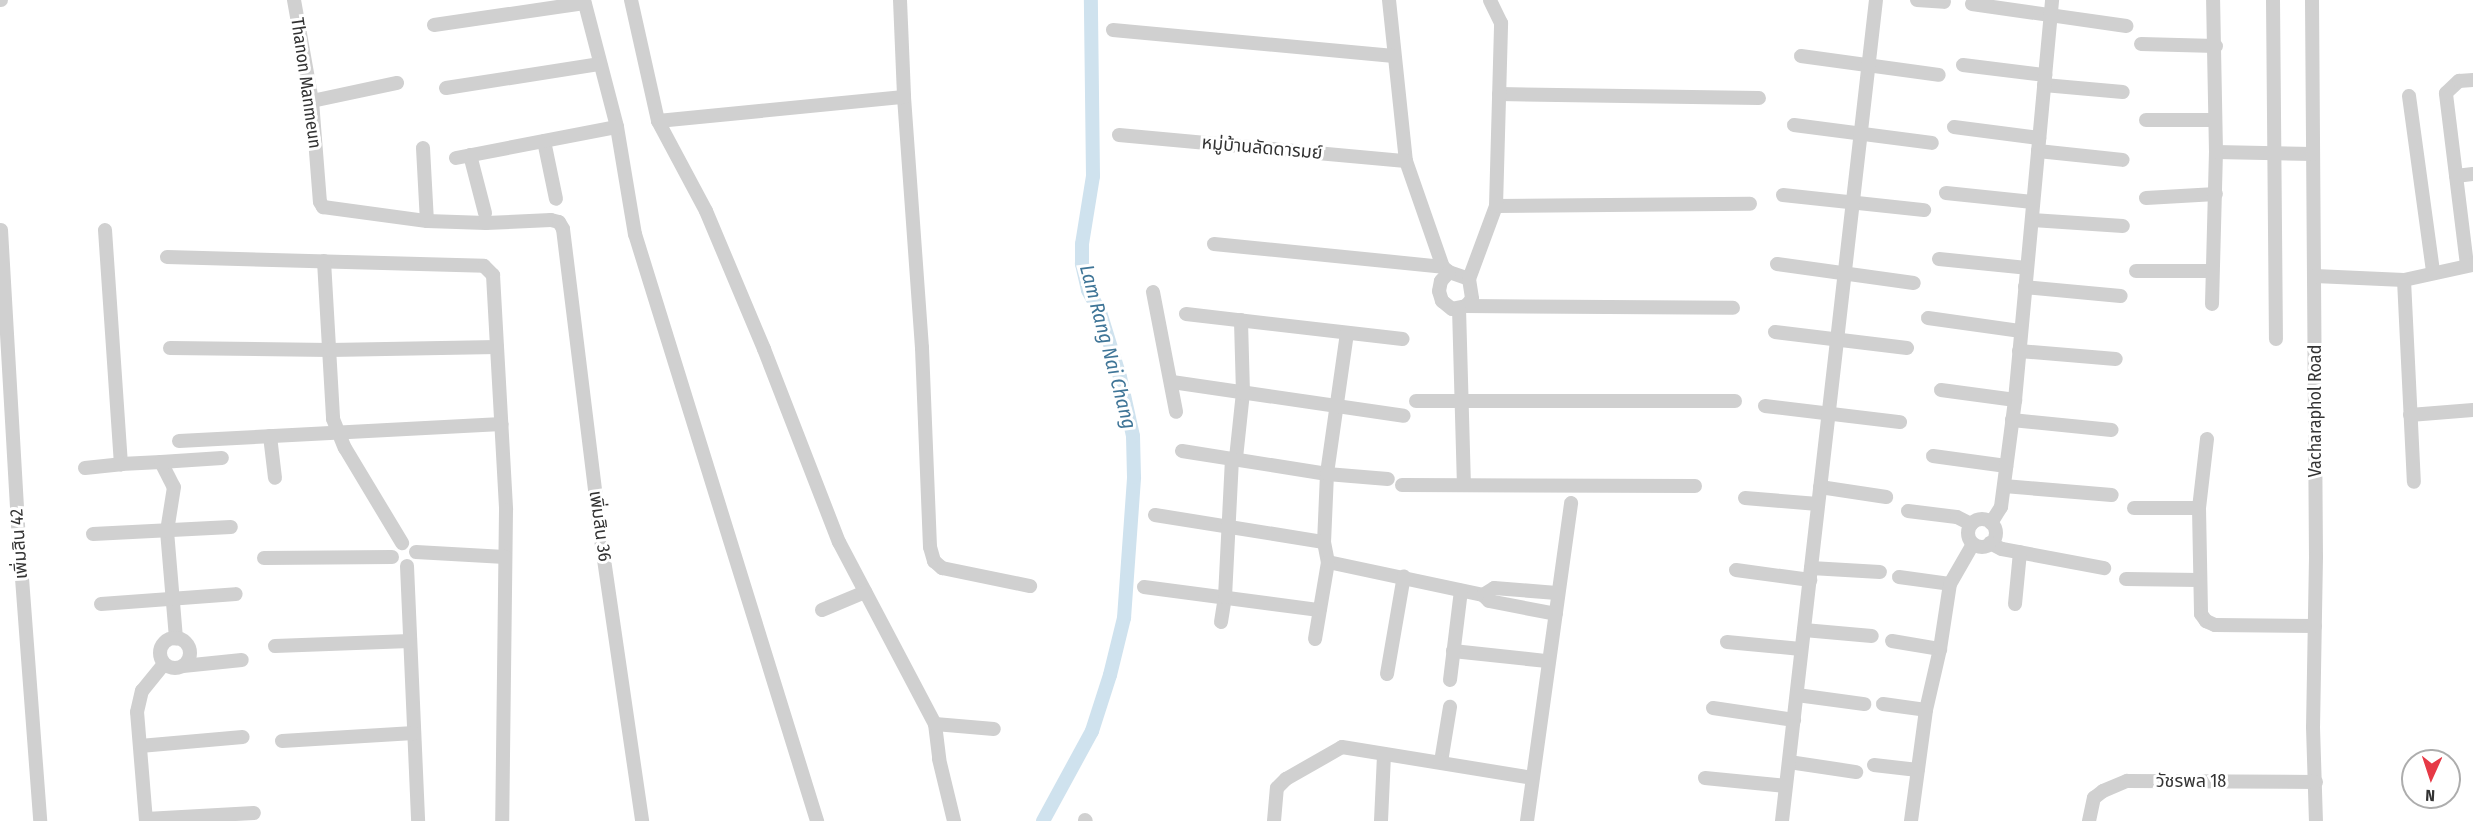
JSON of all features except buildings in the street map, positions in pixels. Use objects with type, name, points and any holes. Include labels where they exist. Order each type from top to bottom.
[{"type":"street","name":"Thanon Manmeun","points":[[294,0],[312,101],[320,202],[323,207],[427,221]]},
{"type":"street","points":[[631,0],[658,121],[706,212],[764,348],[839,542],[936,724],[939,759],[954,821]]},
{"type":"street","points":[[900,0],[904,97],[922,348],[930,547],[934,561],[942,568],[1030,586]]},
{"type":"street","points":[[1389,0],[1406,161],[1446,270],[1439,291],[1442,301],[1452,309],[1462,307],[1733,308]]},
{"type":"street","points":[[1462,307],[1472,299],[1473,290],[1469,279],[1496,206],[1501,23],[1490,0]]},
{"type":"street","points":[[1782,821],[1876,0]]},
{"type":"street","points":[[1917,0],[1944,2]]},
{"type":"street","points":[[1991,523],[2001,507],[2015,400],[2052,0]]},
{"type":"street","points":[[2212,304],[2216,194],[2216,46],[2213,0]]},
{"type":"street","points":[[2273,0],[2276,339]]},
{"type":"street","name":"Vacharaphol Road","points":[[2312,0],[2315,626],[2313,727],[2316,821]]},
{"type":"street","points":[[434,25],[584,2],[617,127],[635,234],[817,821]]},
{"type":"street","points":[[1972,4],[2126,26]]},
{"type":"street","points":[[1113,30],[1394,57]]},
{"type":"street","points":[[2141,44],[2216,46]]},
{"type":"street","points":[[1801,56],[1939,75]]},
{"type":"street","points":[[446,88],[600,64]]},
{"type":"street","points":[[1963,65],[2123,92]]},
{"type":"street","points":[[2314,276],[2404,280],[2470,265],[2446,93],[2459,81],[2473,80]]},
{"type":"street","points":[[312,101],[397,83]]},
{"type":"street","points":[[1499,94],[1759,98]]},
{"type":"street","points":[[2409,96],[2433,272]]},
{"type":"street","points":[[658,121],[904,97]]},
{"type":"street","points":[[2146,120],[2215,120]]},
{"type":"street","points":[[1794,125],[1932,143]]},
{"type":"street","points":[[456,158],[617,127]]},
{"type":"street","points":[[1954,127],[2123,160]]},
{"type":"street","name":"หมู่บ้านลัดดารมย์","points":[[1119,135],[1406,161]]},
{"type":"street","points":[[544,141],[556,199]]},
{"type":"street","points":[[423,148],[427,221]]},
{"type":"street","points":[[2216,152],[2313,154]]},
{"type":"street","points":[[470,155],[485,213]]},
{"type":"street","points":[[2456,176],[2473,174]]},
{"type":"street","points":[[1946,193],[2033,202]]},
{"type":"street","points":[[2146,198],[2216,194]]},
{"type":"street","points":[[1784,195],[1924,210]]},
{"type":"street","points":[[1496,206],[1750,204]]},
{"type":"street","name":"เพิ่มสิน 36","points":[[427,221],[486,223],[551,220],[559,222],[563,229],[597,507],[642,821]]},
{"type":"street","points":[[2032,220],[2123,226]]},
{"type":"street","name":"เพิ่มสิน 42","points":[[1,230],[18,525],[40,821]]},
{"type":"street","points":[[105,230],[121,464]]},
{"type":"street","points":[[1214,244],[1446,270],[1469,279]]},
{"type":"street","points":[[167,256],[484,266],[493,275],[506,510],[502,821]]},
{"type":"street","points":[[1939,259],[2027,268]]},
{"type":"street","points":[[324,261],[333,419],[345,448],[402,543]]},
{"type":"street","points":[[1777,264],[1914,283]]},
{"type":"street","points":[[2136,271],[2212,271]]},
{"type":"street","points":[[2404,280],[2414,482]]},
{"type":"street","points":[[2025,287],[2121,296]]},
{"type":"street","points":[[1153,292],[1176,412]]},
{"type":"street","points":[[1462,307],[1460,402],[1464,485]]},
{"type":"street","points":[[1186,314],[1403,339]]},
{"type":"street","points":[[1928,318],[2021,331]]},
{"type":"street","points":[[1221,622],[1226,597],[1234,458],[1243,393],[1241,320]]},
{"type":"street","points":[[1775,332],[1907,348]]},
{"type":"street","points":[[1315,639],[1318,610],[1328,562],[1324,542],[1327,474],[1347,333]]},
{"type":"street","points":[[170,348],[330,350],[497,347]]},
{"type":"street","points":[[2019,351],[2116,359]]},
{"type":"street","points":[[1172,382],[1404,416]]},
{"type":"street","points":[[1941,390],[2015,400]]},
{"type":"street","points":[[1416,401],[1735,401]]},
{"type":"street","points":[[1765,406],[1900,422]]},
{"type":"street","points":[[2410,415],[2473,410]]},
{"type":"street","points":[[2012,420],[2112,430]]},
{"type":"street","points":[[178,441],[501,424]]},
{"type":"street","points":[[270,436],[275,478]]},
{"type":"street","points":[[2207,439],[2199,508],[2201,614],[2206,621],[2215,625],[2315,626]]},
{"type":"street","points":[[1182,451],[1327,474],[1388,479]]},
{"type":"street","points":[[1933,456],[2006,466]]},
{"type":"street","points":[[85,468],[222,458]]},
{"type":"street","points":[[161,462],[174,487],[167,531],[176,639]]},
{"type":"street","points":[[1402,485],[1695,486]]},
{"type":"street","points":[[2004,486],[2112,495]]},
{"type":"street","points":[[1820,487],[1886,497]]},
{"type":"street","points":[[1745,498],[1818,504]]},
{"type":"street","points":[[1527,821],[1547,662],[1571,503]]},
{"type":"street","points":[[2134,508],[2199,508]]},
{"type":"street","points":[[1908,511],[1957,516],[1971,524]]},
{"type":"street","points":[[1155,515],[1324,542]]},
{"type":"street","points":[[1983,519],[1991,523],[1996,531],[1990,543],[1982,547],[1973,544],[1968,532],[1971,524],[1983,519]]},
{"type":"street","points":[[93,534],[231,527]]},
{"type":"street","points":[[264,558],[392,557],[398,564],[407,566],[414,561],[416,552],[411,544],[402,543],[394,548],[392,557]]},
{"type":"street","points":[[1990,543],[2002,549],[2104,568]]},
{"type":"street","points":[[1911,821],[1926,710],[1940,650],[1950,584],[1973,544]]},
{"type":"street","points":[[416,552],[505,557]]},
{"type":"street","points":[[2016,604],[2020,552]]},
{"type":"street","points":[[1328,562],[1404,576],[1483,595],[1489,602],[1556,614]]},
{"type":"street","points":[[407,566],[418,821]]},
{"type":"street","points":[[1736,570],[1810,574],[1880,572]]},
{"type":"street","points":[[1387,674],[1404,576]]},
{"type":"street","points":[[1899,577],[1950,584]]},
{"type":"street","points":[[2126,579],[2199,580]]},
{"type":"street","points":[[1144,587],[1318,610]]},
{"type":"street","points":[[1483,595],[1494,588],[1557,594]]},
{"type":"street","points":[[1450,680],[1461,591]]},
{"type":"street","points":[[822,610],[865,592]]},
{"type":"street","points":[[101,603],[236,594]]},
{"type":"street","points":[[1804,630],[1872,636]]},
{"type":"street","points":[[164,664],[160,649],[166,641],[176,639],[189,647],[189,658],[183,666]]},
{"type":"street","points":[[274,646],[410,641]]},
{"type":"street","points":[[1892,641],[1940,650]]},
{"type":"street","points":[[1727,642],[1801,649]]},
{"type":"street","points":[[1453,651],[1547,662]]},
{"type":"street","points":[[164,664],[173,668],[242,660]]},
{"type":"street","points":[[164,664],[142,691],[137,712],[146,820],[254,813]]},
{"type":"street","points":[[1797,695],[1864,704]]},
{"type":"street","points":[[1883,704],[1926,710]]},
{"type":"street","points":[[1441,762],[1450,707]]},
{"type":"street","points":[[1713,708],[1794,720]]},
{"type":"street","points":[[936,724],[994,729]]},
{"type":"street","points":[[282,741],[414,733]]},
{"type":"street","points":[[140,746],[243,738]]},
{"type":"street","points":[[1274,821],[1277,788],[1287,779],[1342,747],[1533,778]]},
{"type":"street","points":[[1381,821],[1384,754]]},
{"type":"street","points":[[1789,762],[1856,772]]},
{"type":"street","points":[[1874,765],[1918,770]]},
{"type":"street","points":[[1705,778],[1786,786]]},
{"type":"street","name":"วัชรพล 18","points":[[2089,821],[2094,798],[2103,791],[2127,781],[2316,782]]},
{"type":"waterway","name":"Lam Rang Nai Chang","points":[[1043,821],[1092,731],[1110,675],[1124,618],[1134,477],[1133,436],[1120,377],[1100,312],[1088,290],[1082,264],[1082,244],[1093,176],[1091,0]]}]
